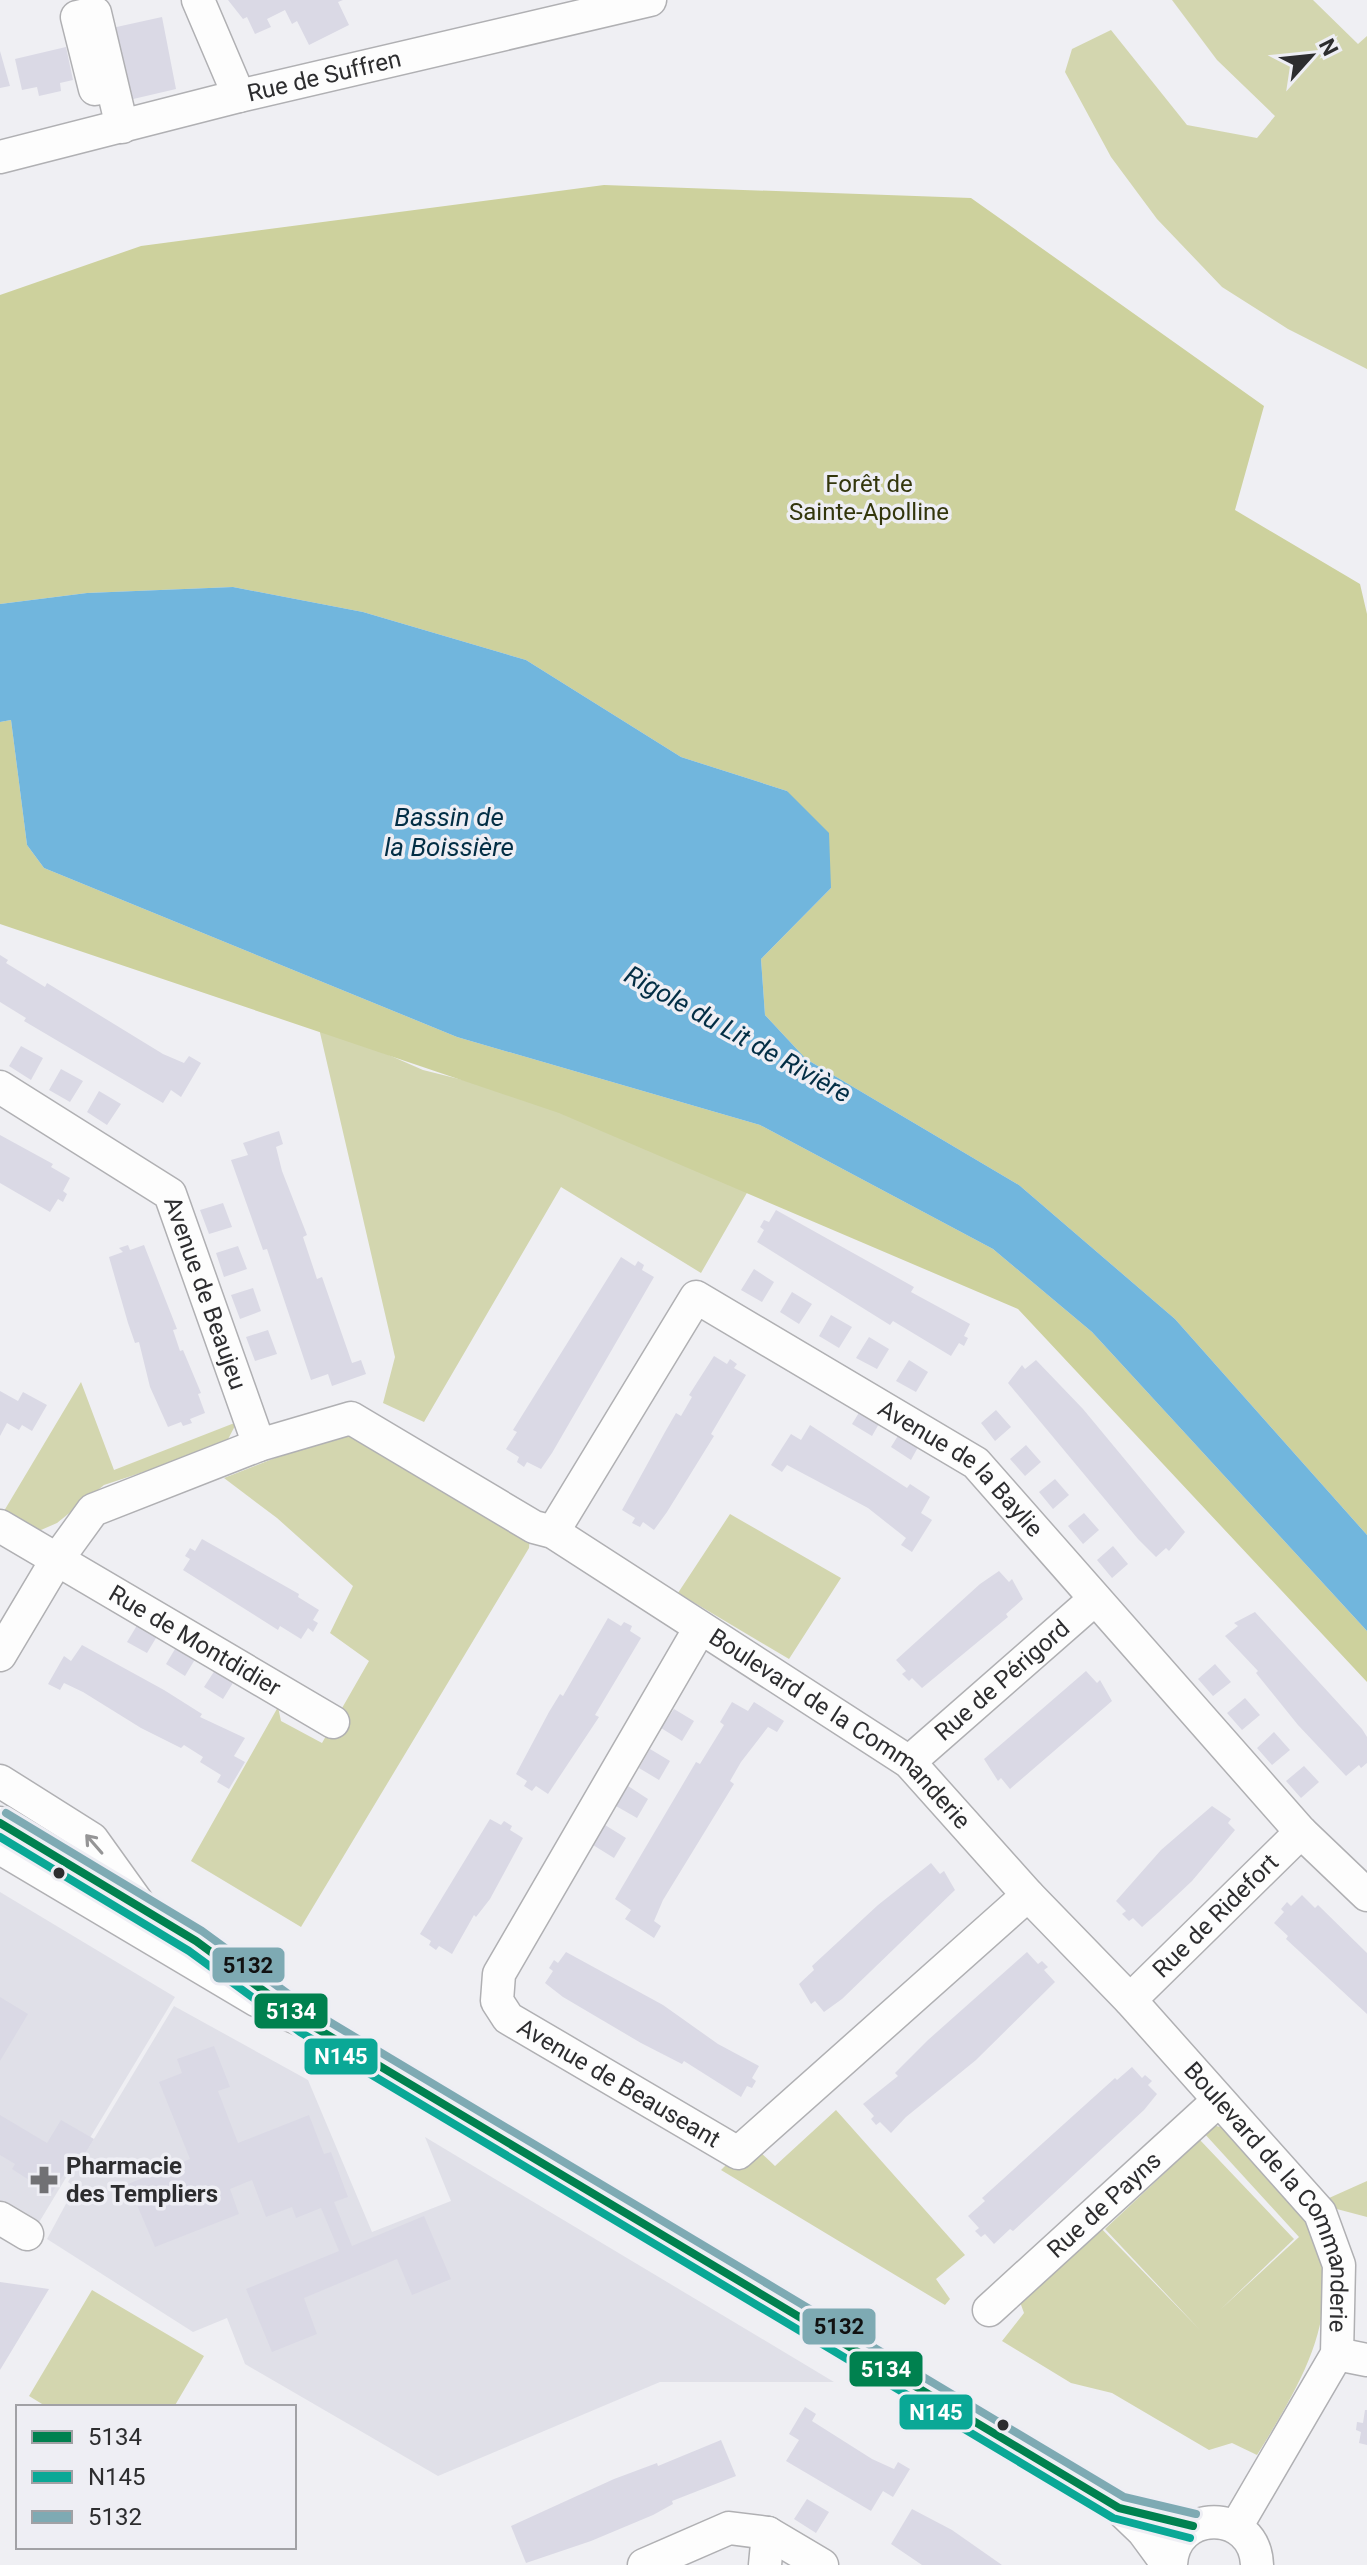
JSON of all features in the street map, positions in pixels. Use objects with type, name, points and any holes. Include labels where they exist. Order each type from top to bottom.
[{"type":"street","points":[[198,0],[239,96]]},
{"type":"street","name":"Rue de Suffren","points":[[0,157],[239,96],[650,0]]},
{"type":"street","points":[[112,85],[122,127]]},
{"type":"street","name":"Avenue de Beaujeu","points":[[0,1087],[170,1194],[259,1445]]},
{"type":"street","name":"Avenue de la Baylie","points":[[553,1532],[696,1297],[976,1463],[1301,1832],[1367,1895]]},
{"type":"street","name":"Boulevard de la Commanderie","points":[[0,1655],[56,1561],[93,1510],[259,1445],[351,1418],[534,1527],[553,1532],[909,1762],[1028,1895],[1130,2000],[1320,2213],[1339,2265],[1352,2357],[1236,2527]]},
{"type":"street","points":[[0,1526],[56,1561]]},
{"type":"street","name":"Rue de Montdidier","points":[[56,1561],[333,1722]]},
{"type":"street","name":"Rue de Périgord","points":[[909,1762],[1095,1599]]},
{"type":"street","name":"Avenue de Beauseant","points":[[700,1628],[499,1974],[497,2001],[508,2018],[738,2153],[1028,1895]]},
{"type":"street","points":[[0,1781],[92,1839],[140,1906]]},
{"type":"street","points":[[0,1823],[140,1906],[264,1987],[306,2022]]},
{"type":"street","name":"Rue de Ridefort","points":[[1130,2000],[1301,1832]]},
{"type":"street","points":[[0,1848],[256,2000],[306,2022],[1119,2508],[1143,2531],[1169,2565]]},
{"type":"street","name":"Rue de Payns","points":[[989,2310],[1218,2101]]},
{"type":"street","points":[[0,2218],[27,2234]]},
{"type":"street","points":[[1119,2508],[1193,2526],[1215,2521],[1236,2527],[1253,2545],[1257,2565]]},
{"type":"street","points":[[1169,2565],[1175,2544],[1193,2526]]},
{"type":"street","points":[[644,2565],[729,2528],[768,2533],[822,2565]]},
{"type":"street","points":[[765,2565],[768,2533]]},
{"type":"shaded area","points":[[0,1892],[175,1997],[29,2239],[0,2221]]},
{"type":"shaded area","points":[[174,2006],[308,2080],[372,2232],[451,2201],[425,2137],[834,2382],[660,2382],[438,2476],[245,2364],[227,2318],[193,2332],[47,2239],[75,2187],[68,2182]]},
{"type":"green space","points":[[1172,0],[1313,0],[1358,44],[1367,36],[1367,369],[1288,329],[1222,287],[1157,219],[1111,157],[1065,72],[1072,49],[1111,30],[1187,125],[1257,138],[1275,116],[1217,60]]},
{"type":"green space","name":"Forêt de Sainte-Apolline","points":[[604,185],[971,198],[1264,406],[1235,510],[1360,584],[1367,614],[1367,1535],[1175,1319],[1019,1185],[806,1059],[765,1015],[761,959],[831,888],[787,791],[681,757],[526,660],[363,612],[233,587],[87,593],[0,604],[0,295],[141,246]]},
{"type":"green space","points":[[11,720],[27,845],[44,868],[457,1037],[760,1125],[993,1249],[1092,1332],[1367,1631],[1367,1682],[1018,1309],[559,1113],[0,924],[0,722]]},
{"type":"green space","points":[[318,1024],[423,1070],[768,1156],[701,1273],[561,1187],[424,1422],[383,1403],[395,1357]]},
{"type":"green space","points":[[81,1382],[114,1470],[237,1422],[225,1445],[104,1485],[57,1523],[41,1530],[30,1528],[4,1511]]},
{"type":"green space","points":[[339,1433],[359,1435],[530,1535],[529,1548],[301,1927],[191,1861],[278,1707],[281,1721],[322,1743],[369,1661],[330,1633],[353,1586],[277,1518],[224,1478]]},
{"type":"green space","points":[[730,1514],[841,1578],[789,1659],[678,1593]]},
{"type":"green space","points":[[836,2110],[965,2255],[936,2279],[950,2299],[945,2305],[721,2170],[735,2156],[755,2147],[775,2166]]},
{"type":"green space","points":[[1210,2125],[1229,2131],[1244,2142],[1299,2210],[1316,2245],[1323,2280],[1322,2314],[1313,2348],[1299,2382],[1257,2455],[1232,2443],[1209,2450],[1112,2393],[1071,2383],[1002,2341],[1024,2313],[1020,2302],[1096,2223],[1200,2330],[1105,2229],[1200,2140],[1294,2239],[1220,2310],[1299,2237],[1203,2132]]},
{"type":"green space","points":[[1367,2181],[1367,2217],[1333,2208],[1329,2198]]},
{"type":"green space","points":[[92,2290],[204,2356],[175,2405],[44,2405],[29,2396]]},
{"type":"water","name":"Bassin de la Boissière","points":[[233,587],[363,612],[526,660],[681,757],[787,791],[829,833],[831,888],[761,959],[765,1015],[806,1059],[1019,1185],[1175,1319],[1367,1535],[1367,1631],[1092,1332],[993,1249],[760,1125],[457,1037],[44,868],[27,845],[11,720],[0,722],[0,604],[87,593]]},
{"type":"building","points":[[228,0],[343,0],[338,2],[349,25],[309,45],[297,21],[292,24],[285,10],[267,19],[271,27],[255,34],[247,17],[243,19]]},
{"type":"building","points":[[162,17],[176,89],[129,100],[112,28]]},
{"type":"building","points":[[66,47],[73,80],[60,83],[61,91],[39,96],[37,87],[22,90],[15,59]]},
{"type":"building","points":[[0,51],[10,86],[0,88]]},
{"type":"building","points":[[0,955],[8,960],[6,963],[45,987],[47,983],[163,1054],[184,1063],[189,1056],[201,1063],[181,1097],[171,1090],[163,1103],[24,1021],[26,1018],[0,1002]]},
{"type":"building","points":[[21,1046],[43,1058],[31,1080],[9,1066]]},
{"type":"building","points":[[61,1069],[83,1081],[70,1102],[49,1090]]},
{"type":"building","points":[[99,1091],[121,1104],[107,1125],[87,1112]]},
{"type":"building","points":[[279,1131],[283,1144],[276,1147],[282,1171],[307,1235],[303,1237],[317,1279],[322,1277],[352,1363],[361,1360],[366,1374],[332,1386],[328,1374],[311,1380],[267,1249],[263,1250],[231,1160],[248,1155],[243,1143]]},
{"type":"building","points":[[0,1135],[53,1164],[51,1167],[70,1178],[63,1191],[67,1194],[63,1202],[58,1199],[50,1212],[0,1183]]},
{"type":"building","points":[[223,1203],[232,1227],[209,1234],[200,1210]]},
{"type":"building","points":[[776,1210],[914,1287],[911,1292],[970,1324],[964,1336],[968,1338],[964,1346],[959,1343],[951,1356],[893,1321],[890,1325],[757,1242],[764,1230],[760,1227],[764,1220],[769,1222]]},
{"type":"building","points":[[128,1245],[130,1250],[144,1245],[177,1329],[173,1330],[180,1351],[183,1350],[201,1393],[198,1394],[205,1413],[190,1419],[192,1423],[183,1426],[181,1422],[168,1427],[150,1387],[139,1342],[135,1343],[128,1323],[109,1257],[123,1252],[119,1248]]},
{"type":"building","points":[[238,1246],[247,1269],[224,1277],[216,1253]]},
{"type":"building","points":[[621,1257],[635,1266],[638,1261],[644,1265],[642,1270],[654,1277],[552,1453],[541,1469],[527,1462],[524,1467],[517,1462],[519,1457],[506,1449],[517,1432],[513,1430]]},
{"type":"building","points":[[754,1269],[774,1282],[762,1302],[741,1290]]},
{"type":"building","points":[[253,1288],[261,1311],[240,1319],[231,1295]]},
{"type":"building","points":[[792,1292],[812,1304],[799,1324],[780,1312]]},
{"type":"building","points":[[831,1315],[852,1327],[839,1348],[819,1336]]},
{"type":"building","points":[[268,1330],[277,1354],[255,1361],[246,1337]]},
{"type":"building","points":[[869,1337],[889,1349],[877,1369],[856,1358]]},
{"type":"building","points":[[714,1356],[727,1364],[730,1359],[737,1364],[734,1368],[746,1375],[711,1434],[714,1436],[667,1512],[654,1530],[643,1522],[640,1527],[632,1523],[635,1518],[622,1510],[676,1413],[681,1416],[692,1397],[689,1395]]},
{"type":"building","points":[[909,1360],[928,1372],[916,1392],[896,1381]]},
{"type":"building","points":[[1036,1360],[1083,1409],[1185,1532],[1169,1551],[1166,1548],[1156,1557],[1138,1539],[1008,1383],[1022,1365],[1025,1369]]},
{"type":"building","points":[[0,1391],[18,1401],[23,1392],[47,1405],[32,1431],[22,1425],[19,1430],[7,1423],[0,1436]]},
{"type":"building","points":[[865,1403],[884,1415],[872,1436],[852,1424]]},
{"type":"building","points":[[996,1410],[1011,1427],[995,1441],[981,1423]]},
{"type":"building","points":[[810,1425],[907,1488],[910,1484],[930,1497],[921,1513],[932,1520],[912,1552],[901,1545],[906,1538],[868,1508],[787,1465],[782,1472],[771,1465],[791,1434],[801,1440]]},
{"type":"building","points":[[904,1426],[923,1438],[911,1460],[891,1447]]},
{"type":"building","points":[[1026,1445],[1041,1462],[1025,1476],[1010,1459]]},
{"type":"building","points":[[1055,1479],[1069,1495],[1053,1509],[1039,1492]]},
{"type":"building","points":[[1084,1513],[1099,1530],[1083,1544],[1068,1526]]},
{"type":"building","points":[[202,1539],[299,1594],[298,1597],[319,1610],[313,1620],[318,1623],[313,1632],[308,1628],[301,1639],[280,1626],[278,1630],[183,1570],[190,1559],[185,1556],[190,1548],[195,1551]]},
{"type":"building","points":[[1113,1546],[1128,1564],[1112,1578],[1097,1560]]},
{"type":"building","points":[[999,1571],[1009,1582],[1012,1579],[1023,1599],[1006,1614],[1008,1617],[922,1688],[912,1678],[909,1681],[902,1674],[906,1671],[896,1660],[980,1584]]},
{"type":"building","points":[[1255,1612],[1362,1729],[1367,1737],[1367,1763],[1361,1768],[1359,1765],[1346,1776],[1298,1725],[1256,1673],[1258,1671],[1225,1636],[1238,1626],[1234,1623]]},
{"type":"building","points":[[608,1618],[621,1626],[624,1622],[632,1626],[630,1631],[641,1638],[595,1715],[599,1717],[548,1794],[536,1786],[532,1791],[524,1786],[527,1781],[516,1774],[549,1712],[560,1694],[563,1696]]},
{"type":"building","points":[[139,1622],[159,1633],[147,1653],[127,1642]]},
{"type":"building","points":[[178,1644],[197,1656],[185,1676],[166,1664]]},
{"type":"building","points":[[82,1645],[164,1690],[202,1714],[200,1717],[245,1738],[234,1756],[245,1762],[229,1789],[217,1782],[221,1775],[200,1762],[203,1757],[184,1745],[181,1748],[141,1728],[64,1683],[60,1690],[48,1684],[64,1656],[71,1661]]},
{"type":"building","points":[[1215,1664],[1231,1682],[1213,1696],[1198,1679]]},
{"type":"building","points":[[217,1667],[236,1678],[223,1699],[204,1687]]},
{"type":"building","points":[[1086,1671],[1097,1683],[1100,1680],[1112,1701],[1010,1789],[1001,1778],[998,1781],[984,1759]]},
{"type":"building","points":[[1245,1698],[1260,1715],[1242,1730],[1227,1713]]},
{"type":"building","points":[[732,1702],[748,1711],[754,1702],[784,1721],[777,1732],[768,1727],[741,1762],[730,1781],[734,1784],[663,1900],[654,1921],[661,1926],[654,1938],[625,1919],[631,1910],[615,1899],[696,1762],[700,1764],[724,1725],[720,1722]]},
{"type":"building","points":[[674,1709],[694,1721],[682,1741],[661,1728]]},
{"type":"building","points":[[1274,1732],[1290,1750],[1272,1765],[1257,1748]]},
{"type":"building","points":[[650,1749],[670,1761],[659,1780],[639,1768]]},
{"type":"building","points":[[1304,1766],[1319,1782],[1301,1798],[1286,1781]]},
{"type":"building","points":[[628,1786],[648,1799],[637,1818],[616,1806]]},
{"type":"building","points":[[1212,1806],[1231,1819],[1228,1823],[1235,1830],[1192,1881],[1142,1927],[1133,1918],[1129,1921],[1122,1914],[1126,1911],[1116,1901],[1161,1850]]},
{"type":"building","points":[[490,1819],[501,1825],[504,1821],[512,1826],[510,1830],[523,1838],[490,1899],[476,1917],[474,1915],[452,1954],[439,1946],[436,1950],[429,1945],[431,1941],[420,1934]]},
{"type":"building","points":[[605,1825],[626,1838],[614,1858],[593,1845]]},
{"type":"building","points":[[931,1863],[940,1874],[944,1871],[955,1890],[842,1999],[824,2012],[815,2001],[811,2004],[799,1984],[814,1970],[812,1966],[878,1905]]},
{"type":"building","points":[[1302,1895],[1315,1908],[1318,1905],[1367,1953],[1367,2014],[1286,1939],[1288,1936],[1274,1923],[1284,1912],[1281,1909],[1287,1902],[1291,1906]]},
{"type":"building","points":[[566,1952],[663,2005],[718,2044],[759,2066],[752,2078],[756,2081],[752,2088],[747,2086],[741,2097],[684,2061],[682,2064],[641,2043],[563,1997],[545,1983],[553,1971],[549,1968],[554,1960],[558,1963]]},
{"type":"building","points":[[1027,1952],[1038,1964],[1042,1961],[1048,1967],[1044,1970],[1055,1982],[976,2060],[891,2133],[880,2122],[876,2125],[871,2119],[874,2116],[863,2104],[898,2076],[895,2073],[928,2040]]},
{"type":"building","points":[[0,1997],[28,2014],[0,2061]]},
{"type":"building","points":[[214,2046],[230,2087],[218,2091],[238,2143],[309,2115],[324,2154],[331,2152],[348,2197],[334,2202],[352,2246],[424,2216],[451,2279],[412,2295],[397,2259],[304,2298],[317,2334],[272,2352],[246,2289],[339,2251],[321,2208],[296,2218],[292,2207],[266,2217],[252,2180],[230,2189],[239,2214],[155,2247],[128,2184],[190,2159],[159,2082],[182,2073],[177,2059]]},
{"type":"building","points":[[1132,2067],[1142,2078],[1145,2075],[1152,2081],[1148,2085],[1157,2094],[1144,2110],[1013,2231],[1010,2229],[994,2244],[985,2234],[981,2237],[975,2231],[979,2228],[968,2216],[985,2201],[982,2198],[1115,2078],[1117,2080]]},
{"type":"building","points":[[0,2115],[47,2143],[61,2120],[94,2139],[76,2169],[70,2165],[51,2194],[12,2169],[15,2164],[0,2155]]},
{"type":"building","points":[[75,2182],[83,2186],[77,2196],[69,2191]]},
{"type":"building","points":[[0,2282],[49,2289],[0,2370]]},
{"type":"building","points":[[805,2407],[816,2414],[812,2421],[872,2459],[894,2469],[898,2462],[910,2469],[893,2497],[883,2491],[871,2511],[786,2461],[799,2440],[789,2434]]},
{"type":"building","points":[[1365,2410],[1367,2445],[1359,2443],[1361,2432],[1356,2430],[1357,2422],[1363,2423]]},
{"type":"building","points":[[721,2440],[736,2476],[672,2501],[673,2504],[653,2515],[591,2541],[526,2563],[511,2526],[614,2479],[657,2463],[658,2466]]},
{"type":"building","points":[[807,2499],[829,2512],[816,2533],[794,2519]]},
{"type":"building","points":[[912,2509],[952,2530],[1002,2565],[922,2565],[891,2544]]},
{"type":"transit line","name":"5132","points":[[6,1813],[202,1931],[313,2012],[1124,2497],[1196,2514]]},
{"type":"transit line","name":"5134","points":[[0,1823],[196,1941],[306,2022],[1119,2508],[1193,2526]]},
{"type":"transit line","name":"N145","points":[[0,1837],[189,1951],[300,2032],[1113,2518],[1190,2538]]},
{"type":"place","name":"Pharmacie des Templiers","points":[[44,2180]]},
{"type":"water label","name":"Rigole du Lit de Rivière","points":[[738,1034]]}]
